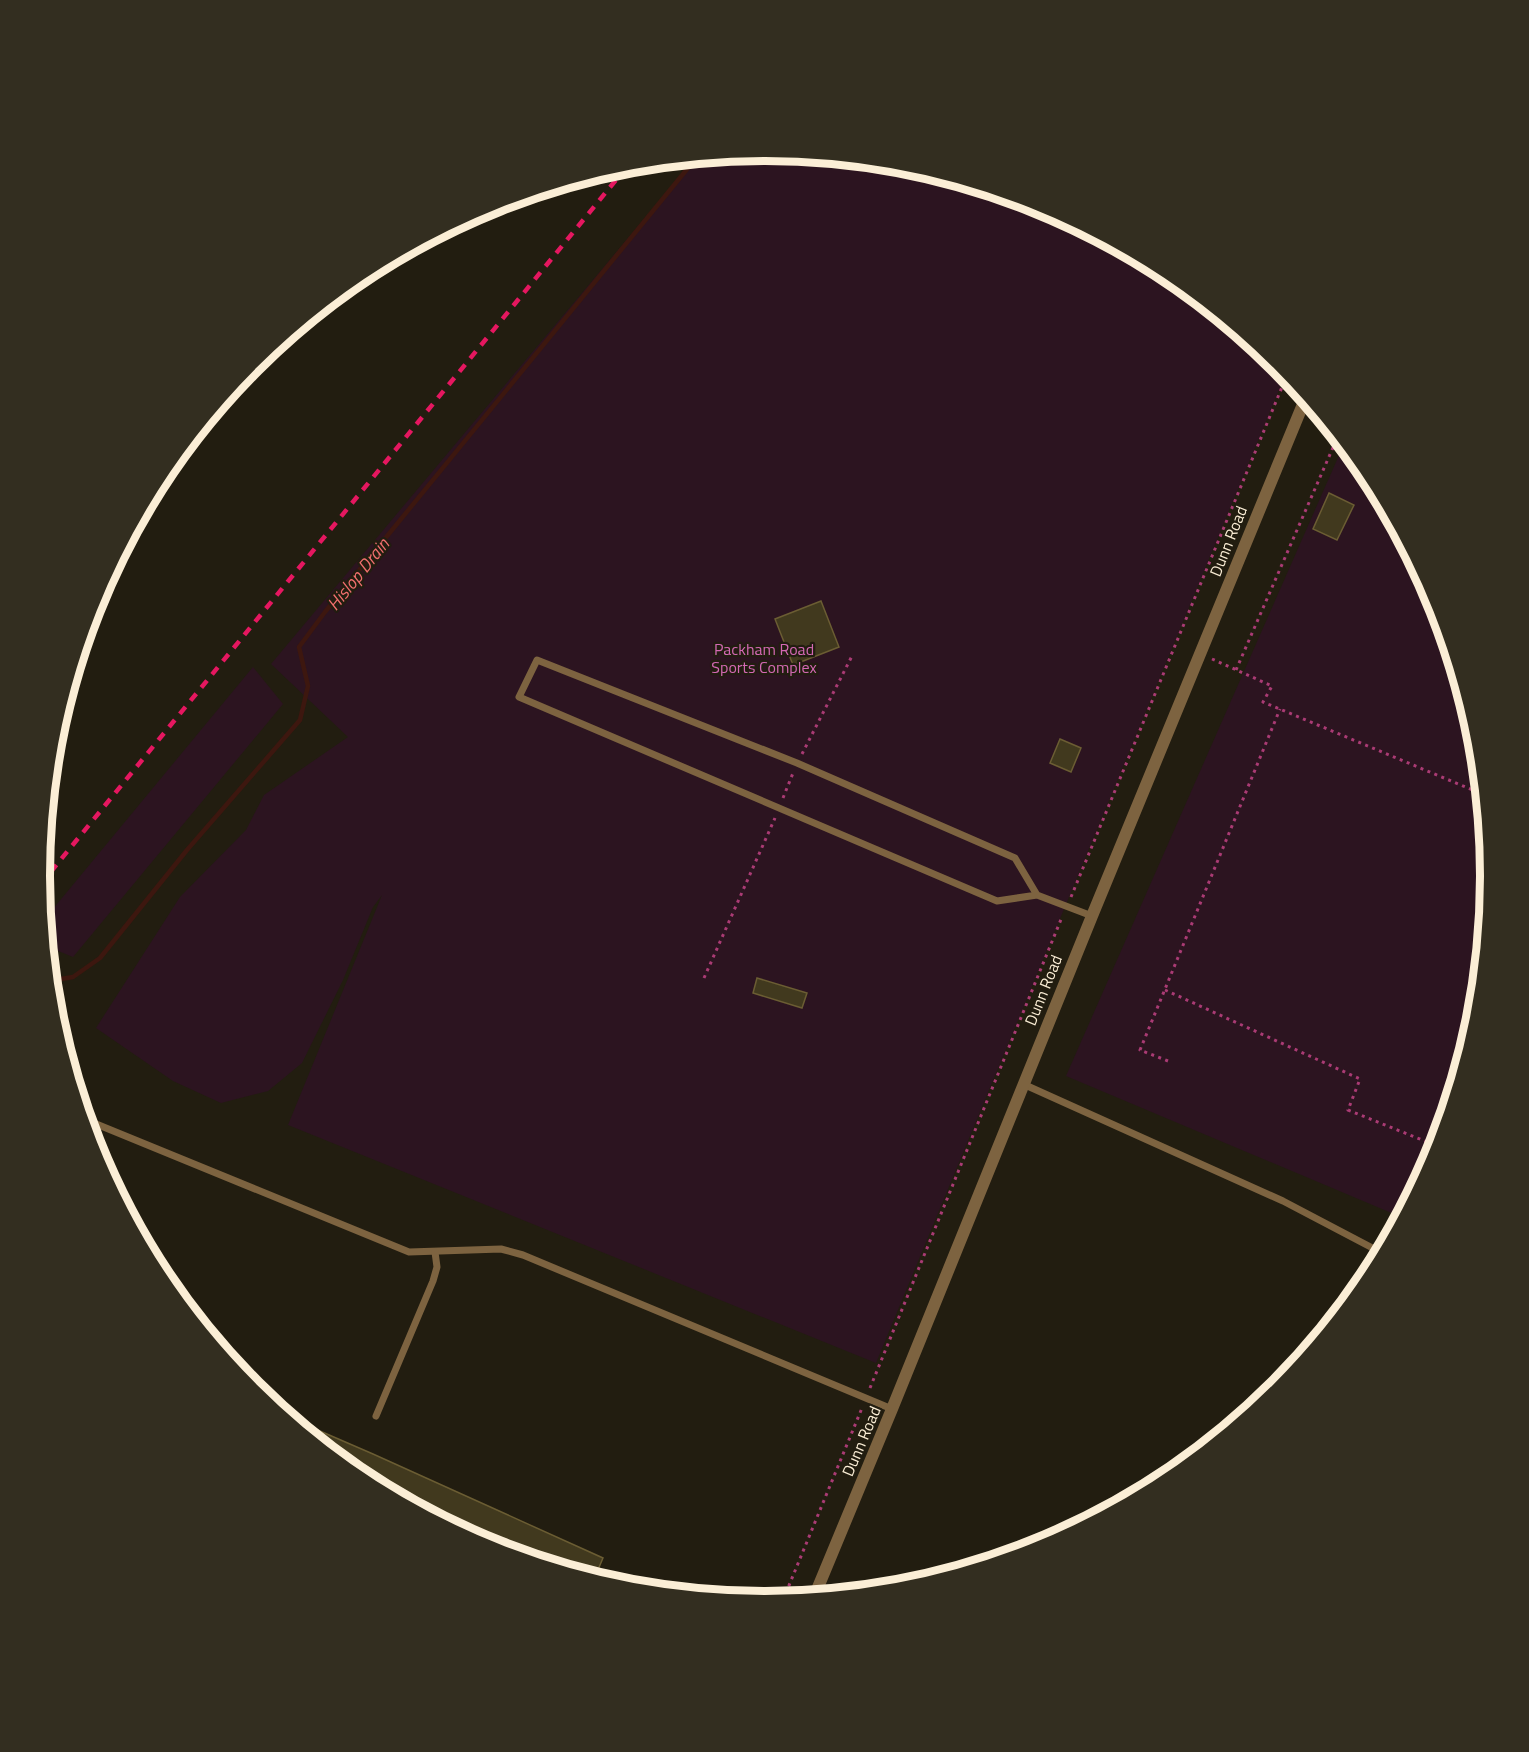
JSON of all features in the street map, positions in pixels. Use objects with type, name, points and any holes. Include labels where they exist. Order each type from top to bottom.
[{"type":"street","name":"Dunn Road","points":[[818,1588],[1302,405]]},
{"type":"lane","points":[[1037,896],[1015,858],[797,764],[537,660],[519,697],[997,901],[1037,896],[1092,916]]},
{"type":"lane","points":[[1023,1084],[1283,1201],[1374,1249]]},
{"type":"lane","points":[[94,1123],[409,1252],[501,1249],[523,1255],[892,1409]]},
{"type":"lane","points":[[376,1416],[433,1281],[437,1267],[435,1252]]},
{"type":"path","points":[[868,1394],[1283,384]]},
{"type":"path","points":[[1236,670],[1334,444]]},
{"type":"path","points":[[1200,653],[1272,686],[1263,702],[1474,791]]},
{"type":"path","points":[[1168,1061],[1140,1050],[1280,709]]},
{"type":"path","points":[[1165,990],[1360,1079],[1348,1110],[1428,1142]]},
{"type":"path","points":[[787,1590],[864,1403]]},
{"type":"green space","name":"Packham Road Sports Complex","points":[[764,161],[858,167],[950,185],[1038,215],[1081,235],[1162,281],[1236,338],[1282,383],[876,1363],[288,1125],[382,895],[373,907],[343,980],[302,1063],[268,1091],[221,1103],[173,1081],[96,1028],[180,897],[246,830],[264,795],[348,737],[271,664],[689,165]]},
{"type":"green space","points":[[1340,453],[1384,518],[1425,602],[1442,646],[1455,691],[1466,737],[1473,783],[1480,876],[1473,969],[1466,1015],[1455,1061],[1442,1106],[1425,1150],[1394,1214],[1066,1076]]},
{"type":"green space","points":[[253,667],[283,704],[73,957],[54,949],[51,912]]},
{"type":"building","points":[[1329,493],[1354,505],[1337,540],[1313,529]]},
{"type":"building","points":[[821,601],[839,647],[793,665],[775,619]]},
{"type":"building","points":[[1060,739],[1081,748],[1071,772],[1050,763]]},
{"type":"building","points":[[757,978],[807,993],[802,1008],[753,993]]},
{"type":"building","points":[[307,1426],[373,1454],[603,1558],[597,1571],[535,1553],[491,1537],[448,1517],[367,1471]]},
{"type":"waterway","name":"Hislop Drain","points":[[58,980],[73,977],[100,958],[187,850],[300,720],[308,686],[299,647],[325,612],[690,165]]},
{"type":"railway","points":[[50,873],[619,176]]}]
